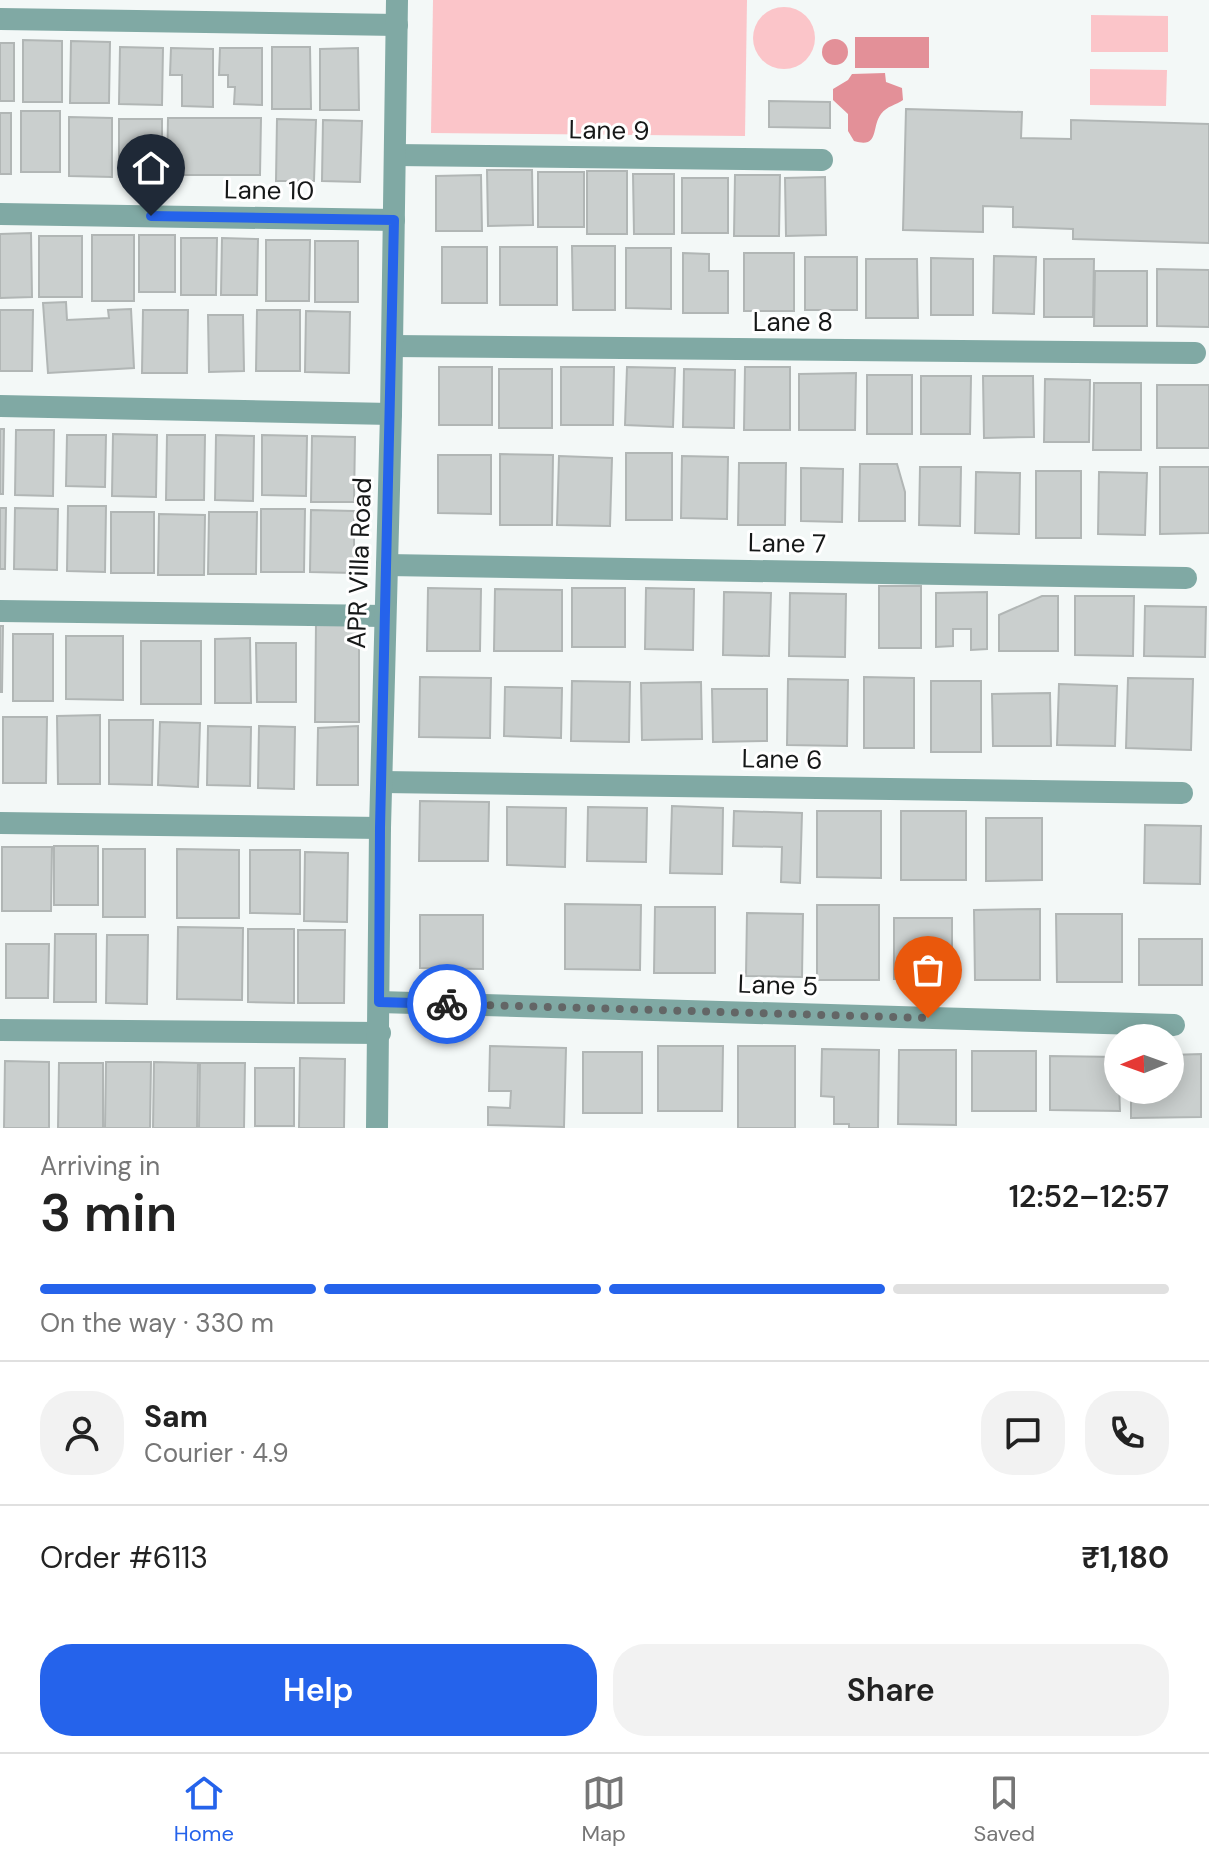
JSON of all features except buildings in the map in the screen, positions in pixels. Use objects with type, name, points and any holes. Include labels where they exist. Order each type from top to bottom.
[{"type":"street","name":"APR Villa Road","points":[[377,1128],[397,0]]},
{"type":"street","points":[[0,19],[397,25]]},
{"type":"street","name":"Lane 9","points":[[395,155],[822,160]]},
{"type":"street","name":"Lane 10","points":[[0,214],[394,220]]},
{"type":"street","name":"Lane 8","points":[[392,346],[1195,353]]},
{"type":"street","points":[[0,406],[391,414]]},
{"type":"street","name":"Lane 7","points":[[387,565],[1186,578]]},
{"type":"street","points":[[0,611],[385,616]]},
{"type":"street","name":"Lane 6","points":[[382,782],[1182,793]]},
{"type":"street","points":[[0,823],[380,828]]},
{"type":"street","name":"Lane 5","points":[[379,1002],[1139,1024]]},
{"type":"street","points":[[0,1030],[380,1033]]},
{"type":"shaded area","points":[[433,0],[747,0],[745,136],[431,133]]},
{"type":"shaded area","points":[[784,7],[806,16],[815,38],[806,60],[784,69],[762,60],[753,38],[762,16]]},
{"type":"shaded area","points":[[1091,15],[1168,16],[1168,52],[1091,52]]},
{"type":"shaded area","points":[[855,37],[929,37],[929,68],[855,68]]},
{"type":"shaded area","points":[[835,39],[844,43],[848,52],[844,61],[835,65],[826,61],[822,52],[826,43]]},
{"type":"shaded area","points":[[1090,69],[1167,70],[1166,106],[1090,105]]},
{"type":"shaded area","points":[[885,73],[886,82],[902,88],[903,100],[881,114],[874,135],[868,142],[854,141],[848,131],[848,114],[833,100],[833,89],[852,74]]},
{"type":"way so far","points":[[447,1004],[928,1018]]},
{"type":"route","points":[[151,216],[394,220],[379,1002],[447,1004]]}]
